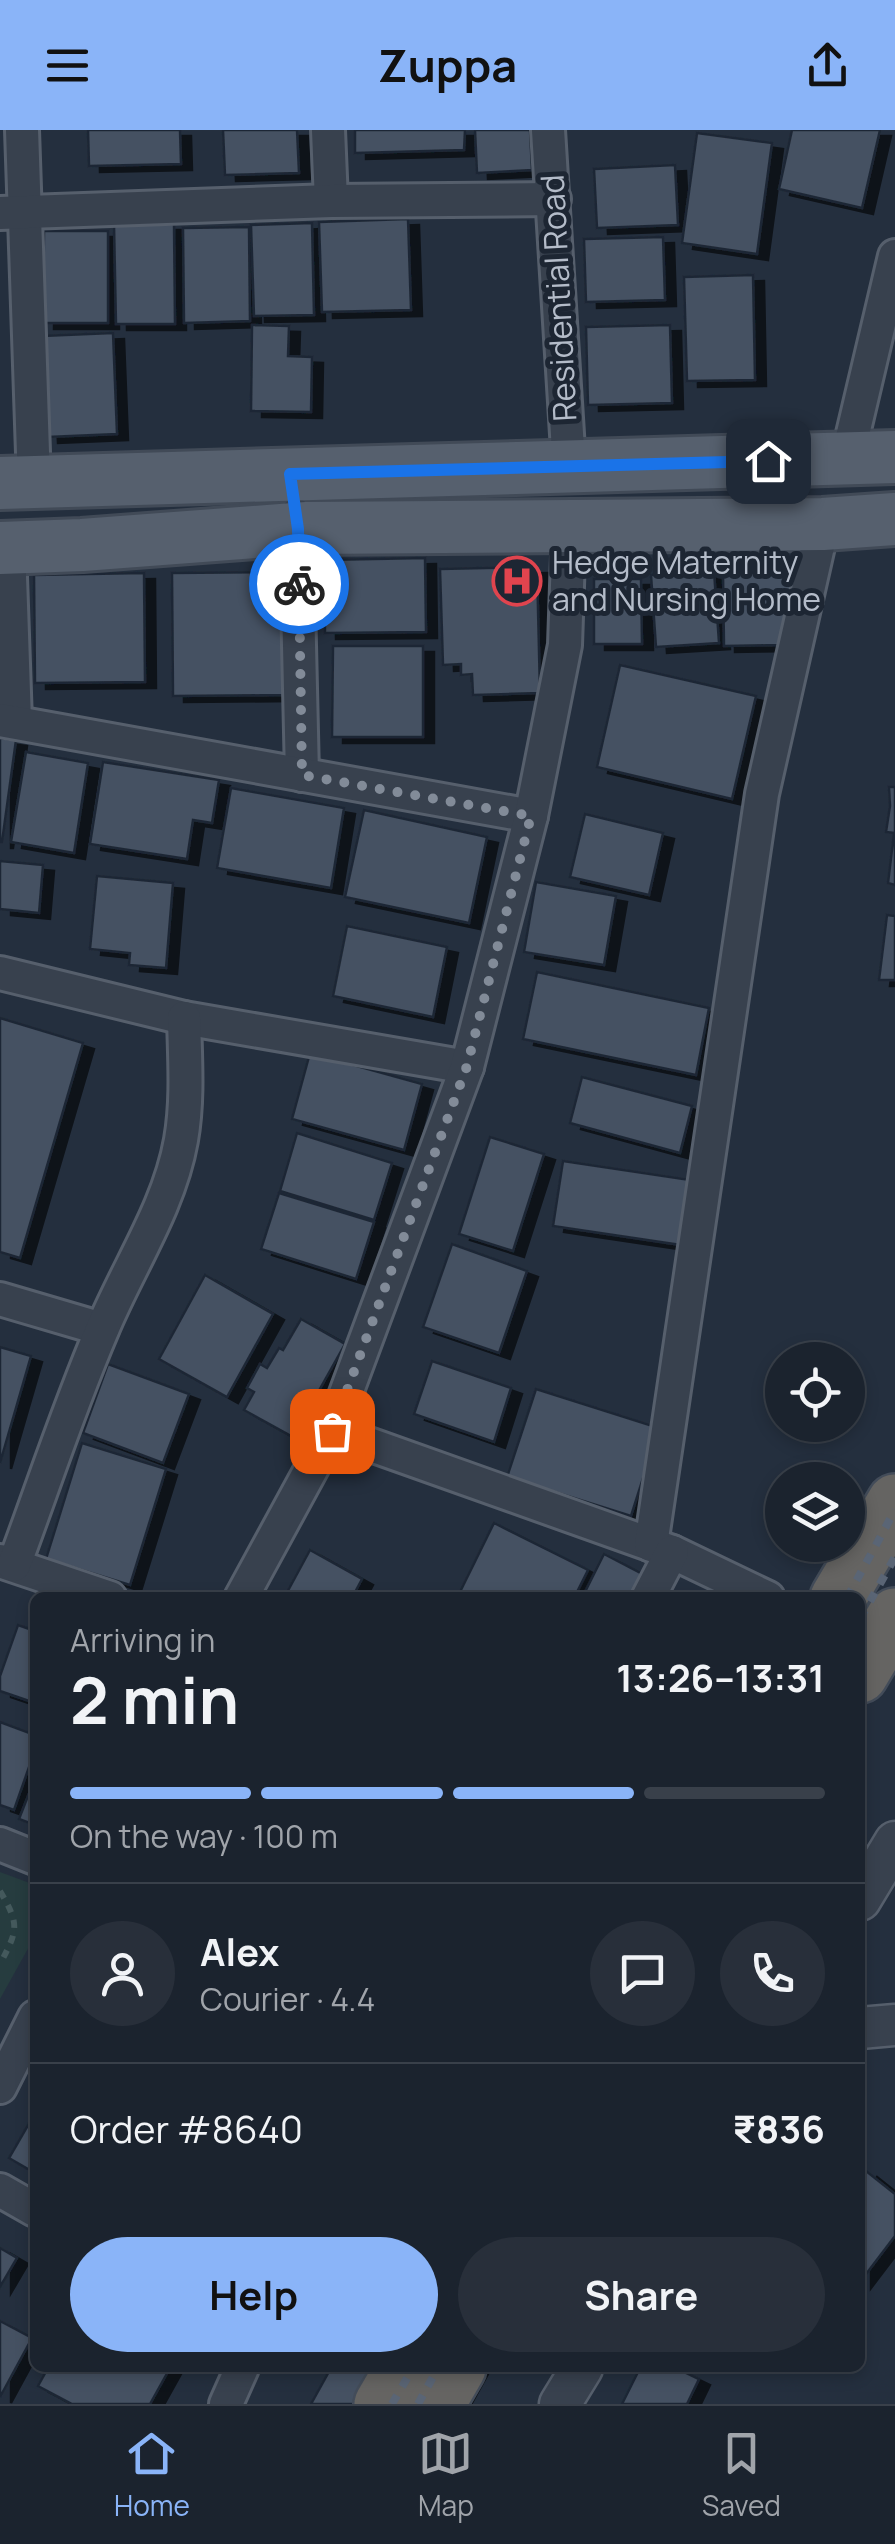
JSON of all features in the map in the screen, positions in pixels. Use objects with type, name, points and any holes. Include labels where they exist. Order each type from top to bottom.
[{"type":"highway","points":[[842,1592],[895,1502]]},
{"type":"highway","points":[[865,1667],[895,1616]]},
{"type":"highway","points":[[382,2404],[401,2372]]},
{"type":"highway","points":[[437,2404],[456,2372]]},
{"type":"main road","points":[[17,483],[871,458]]},
{"type":"main road","points":[[4,548],[298,529],[823,524],[895,519]]},
{"type":"street","points":[[17,483],[12,212],[22,130]]},
{"type":"street","points":[[328,130],[331,201]]},
{"type":"street","name":"Residential Road","points":[[548,130],[569,466]]},
{"type":"street","points":[[12,212],[331,201],[554,199]]},
{"type":"street","points":[[871,458],[895,256]]},
{"type":"street","points":[[290,474],[298,529],[302,775]]},
{"type":"street","points":[[650,1592],[662,1548],[762,794],[823,524]]},
{"type":"street","points":[[244,1592],[332,1431],[467,1066],[531,816],[564,644],[569,526]]},
{"type":"street","points":[[4,548],[8,721],[531,816]]},
{"type":"street","points":[[0,972],[184,1018],[467,1066]]},
{"type":"street","points":[[92,1592],[7,1564],[102,1328],[168,1187],[181,1141],[186,1084],[184,1018]]},
{"type":"street","points":[[0,1298],[102,1328]]},
{"type":"street","points":[[332,1431],[662,1548],[755,1592]]},
{"type":"street","points":[[865,1892],[895,1842]]},
{"type":"street","points":[[0,1844],[30,1856]]},
{"type":"street","points":[[865,2028],[895,2025]]},
{"type":"street","points":[[0,2087],[30,2028]]},
{"type":"street","points":[[0,2190],[30,2207]]},
{"type":"street","points":[[226,2404],[240,2372]]},
{"type":"street","points":[[560,2404],[580,2372]]},
{"type":"path","points":[[0,1891],[14,1914],[14,1938],[0,1964]]},
{"type":"green space","points":[[0,1872],[30,1883],[30,1945],[0,1999]]},
{"type":"building","points":[[88,130],[180,130],[181,164],[89,166]]},
{"type":"building","points":[[223,130],[297,130],[299,173],[225,175]]},
{"type":"building","points":[[355,130],[465,130],[464,150],[355,153]]},
{"type":"building","points":[[475,130],[530,130],[532,170],[477,173]]},
{"type":"building","points":[[792,130],[880,130],[862,208],[779,189]]},
{"type":"building","points":[[697,133],[772,143],[757,254],[682,243]]},
{"type":"building","points":[[675,165],[678,225],[597,228],[594,169]]},
{"type":"building","points":[[408,219],[411,310],[322,312],[319,222]]},
{"type":"building","points":[[312,223],[314,315],[254,316],[251,225]]},
{"type":"building","points":[[114,224],[174,224],[175,324],[116,324]]},
{"type":"building","points":[[249,227],[250,321],[184,323],[183,228]]},
{"type":"building","points":[[44,231],[108,231],[108,323],[43,323]]},
{"type":"building","points":[[663,237],[665,300],[586,302],[584,239]]},
{"type":"building","points":[[753,275],[755,380],[687,381],[684,277]]},
{"type":"building","points":[[252,325],[289,326],[288,356],[312,357],[311,412],[251,411]]},
{"type":"building","points":[[670,325],[672,403],[588,405],[586,327]]},
{"type":"building","points":[[113,333],[117,434],[47,437],[42,336]]},
{"type":"building","points":[[425,558],[426,632],[325,633],[324,560]]},
{"type":"building","points":[[537,567],[540,693],[473,695],[472,674],[461,675],[461,664],[443,665],[440,569]]},
{"type":"building","points":[[714,571],[719,643],[656,647],[651,575]]},
{"type":"building","points":[[285,572],[285,695],[173,696],[172,573]]},
{"type":"building","points":[[794,572],[795,606],[787,607],[787,645],[724,646],[723,573]]},
{"type":"building","points":[[144,573],[145,682],[35,683],[34,575]]},
{"type":"building","points":[[594,579],[641,579],[642,644],[594,644]]},
{"type":"building","points":[[333,646],[423,646],[423,737],[332,737]]},
{"type":"building","points":[[620,665],[756,696],[732,799],[597,767]]},
{"type":"building","points":[[0,738],[16,740],[2,842],[0,842]]},
{"type":"building","points":[[26,752],[88,763],[74,853],[11,842]]},
{"type":"building","points":[[103,762],[219,780],[212,823],[193,820],[187,859],[90,844]]},
{"type":"building","points":[[889,787],[895,787],[895,885],[888,883],[894,833],[886,832]]},
{"type":"building","points":[[231,788],[344,808],[331,888],[217,868]]},
{"type":"building","points":[[364,810],[487,837],[469,923],[345,897]]},
{"type":"building","points":[[585,814],[663,833],[649,895],[570,877]]},
{"type":"building","points":[[0,861],[43,865],[39,913],[0,909]]},
{"type":"building","points":[[97,876],[173,883],[166,968],[129,965],[130,953],[90,949]]},
{"type":"building","points":[[536,882],[616,896],[604,965],[524,952]]},
{"type":"building","points":[[887,915],[895,916],[895,980],[879,980]]},
{"type":"building","points":[[347,926],[447,947],[433,1017],[333,996]]},
{"type":"building","points":[[537,972],[709,1008],[696,1075],[523,1039]]},
{"type":"building","points":[[0,1018],[83,1043],[20,1258],[0,1252]]},
{"type":"building","points":[[310,1053],[422,1084],[404,1150],[292,1119]]},
{"type":"building","points":[[582,1077],[692,1106],[680,1153],[570,1123]]},
{"type":"building","points":[[297,1133],[392,1163],[374,1220],[280,1191]]},
{"type":"building","points":[[490,1137],[544,1154],[513,1251],[459,1234]]},
{"type":"building","points":[[563,1161],[690,1180],[681,1245],[553,1226]]},
{"type":"building","points":[[279,1193],[374,1222],[356,1279],[261,1249]]},
{"type":"building","points":[[452,1244],[527,1271],[499,1353],[423,1327]]},
{"type":"building","points":[[205,1275],[273,1314],[227,1397],[159,1359]]},
{"type":"building","points":[[301,1319],[345,1344],[293,1437],[244,1410],[254,1392],[247,1388],[260,1364],[267,1368]]},
{"type":"building","points":[[0,1347],[31,1356],[0,1463]]},
{"type":"building","points":[[432,1361],[511,1388],[494,1442],[414,1414]]},
{"type":"building","points":[[108,1364],[189,1394],[163,1463],[83,1433]]},
{"type":"building","points":[[536,1389],[659,1428],[631,1516],[507,1477]]},
{"type":"building","points":[[82,1443],[166,1469],[130,1585],[46,1559]]},
{"type":"building","points":[[494,1523],[588,1570],[577,1592],[460,1592]]},
{"type":"building","points":[[310,1550],[362,1579],[355,1592],[287,1592]]},
{"type":"building","points":[[604,1554],[648,1577],[640,1592],[585,1592]]},
{"type":"building","points":[[18,1625],[30,1629],[30,1701],[0,1691],[0,1676]]},
{"type":"building","points":[[0,1722],[30,1733],[30,1764],[14,1810],[0,1805]]},
{"type":"building","points":[[30,1791],[30,1823],[19,1819]]},
{"type":"building","points":[[30,2122],[30,2170],[9,2158]]},
{"type":"building","points":[[865,2172],[895,2194],[895,2236],[865,2275]]},
{"type":"building","points":[[0,2248],[17,2258],[0,2287]]},
{"type":"building","points":[[0,2321],[30,2337],[30,2342],[0,2397]]},
{"type":"building","points":[[46,2372],[168,2372],[150,2404],[72,2404],[38,2386]]},
{"type":"building","points":[[329,2372],[475,2372],[457,2404],[311,2404]]},
{"type":"building","points":[[638,2372],[684,2372],[699,2379],[687,2404],[622,2404]]},
{"type":"railway","points":[[850,1592],[895,1510]]},
{"type":"railway","points":[[865,1610],[895,1557]]},
{"type":"railway","points":[[392,2404],[411,2372]]},
{"type":"railway","points":[[418,2404],[436,2372]]},
{"type":"way so far","points":[[299,584],[302,775],[531,816],[467,1066],[332,1431]]},
{"type":"place","name":"Hedge Maternity and Nursing Home","points":[[517,581]]},
{"type":"route","points":[[299,584],[298,529],[290,474],[768,461]]}]
